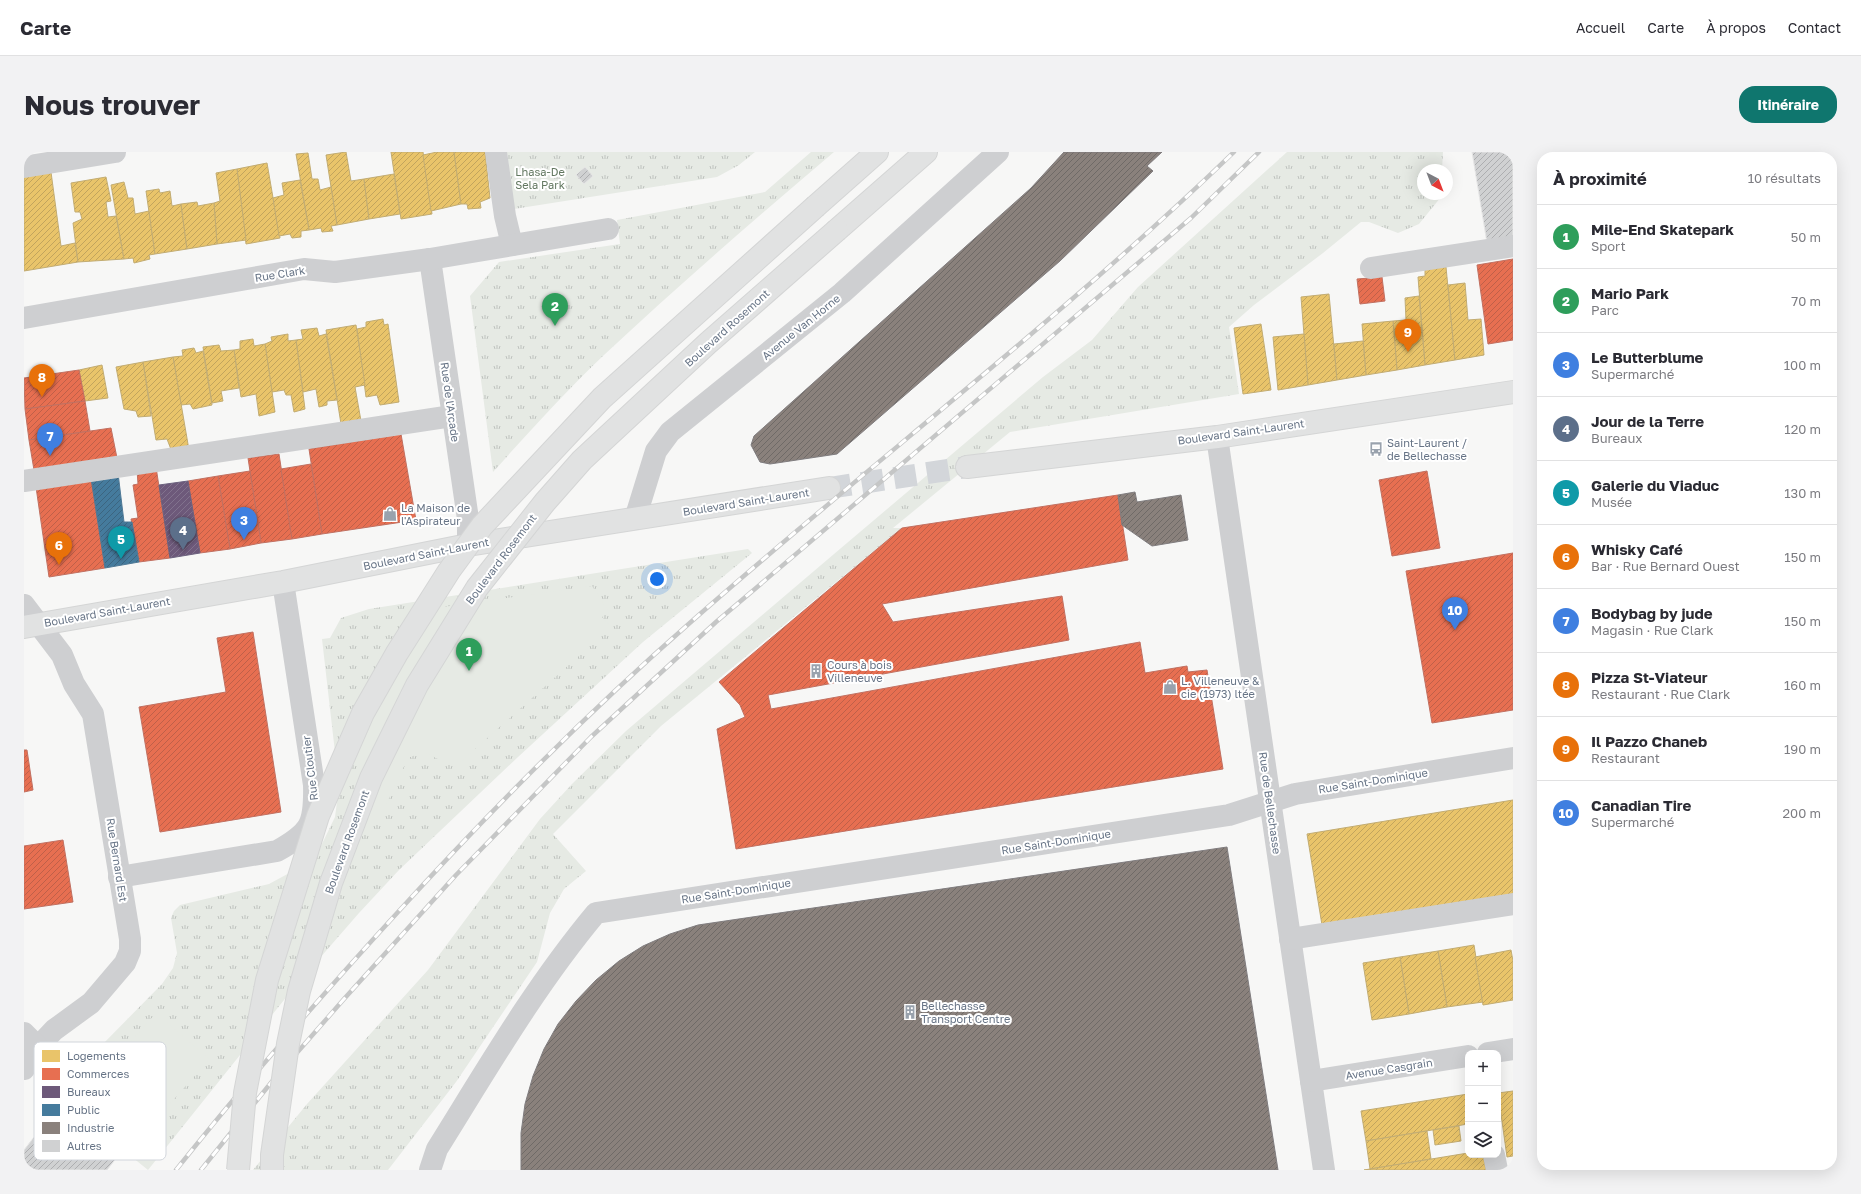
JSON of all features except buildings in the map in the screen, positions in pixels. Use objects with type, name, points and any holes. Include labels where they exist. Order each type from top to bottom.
[{"type":"main road","points":[[238,1170],[246,1093],[267,980],[318,816],[363,713],[397,653],[449,571],[482,526],[602,398],[877,152]]},
{"type":"main road","name":"Boulevard Rosemont","points":[[272,1170],[272,1155],[288,1044],[297,998],[331,883],[371,778],[418,685],[477,588],[545,502],[582,460],[708,343],[926,152]]},
{"type":"main road","name":"Boulevard Saint-Laurent","points":[[967,467],[1217,437],[1513,392]]},
{"type":"main road","name":"Boulevard Saint-Laurent","points":[[32,625],[282,582],[468,546],[829,488]]},
{"type":"street","points":[[24,167],[115,152]]},
{"type":"street","points":[[496,152],[505,216],[512,245]]},
{"type":"street","name":"Avenue Van Horne","points":[[635,520],[656,451],[670,432],[774,350],[842,293],[998,152]]},
{"type":"street","name":"Rue Clark","points":[[24,318],[304,269],[335,272],[430,259],[608,228]]},
{"type":"street","points":[[1371,268],[1513,246]]},
{"type":"street","name":"Rue de l'Arcade","points":[[430,259],[468,519],[468,546]]},
{"type":"street","points":[[24,481],[452,416]]},
{"type":"street","name":"Rue de Bellechasse","points":[[1217,437],[1262,805],[1290,939],[1324,1170]]},
{"type":"street","name":"Rue Cloutier","points":[[119,877],[277,851],[297,840],[309,826],[315,808],[314,785],[282,582]]},
{"type":"street","name":"Rue Bernard Est","points":[[24,605],[32,625],[62,655],[74,684],[92,714],[130,939],[130,951],[125,963],[91,1003],[54,1030],[31,1040],[24,1069]]},
{"type":"street","name":"Rue Saint-Dominique","points":[[430,1170],[437,1149],[538,989],[571,942],[596,913],[1229,815],[1295,794],[1513,758]]},
{"type":"street","points":[[1290,939],[1513,904]]},
{"type":"street","points":[[1501,1051],[1513,1049]]},
{"type":"street","name":"Avenue Casgrain","points":[[1311,1081],[1465,1056]]},
{"type":"street","points":[[1495,1158],[1497,1170]]},
{"type":"green space","name":"Lhasa-De Sela Park","points":[[507,152],[755,152],[739,165],[717,177],[514,209]]},
{"type":"green space","points":[[811,152],[834,152],[718,252],[604,355],[561,398],[493,472],[470,296],[499,262],[620,244],[617,220],[765,192]]},
{"type":"green space","points":[[1287,152],[1443,152],[1442,164],[1417,164],[1417,200],[1439,200],[1419,224],[1398,233],[1369,222],[1361,222],[1323,253],[1254,305],[1229,327],[1239,394],[1010,432],[893,528],[902,528],[661,726],[553,834],[586,871],[564,889],[550,913],[537,962],[456,1082],[388,1170],[253,1170],[307,1104],[428,970],[540,819],[572,784],[626,731],[1043,377],[1092,340],[1138,287]]},
{"type":"green space","points":[[748,549],[752,553],[643,642],[518,757],[399,870],[359,913],[292,990],[166,1148],[166,1042],[105,1042],[162,984],[173,968],[177,953],[171,918],[174,911],[180,905],[269,884],[293,871],[320,848],[335,817],[339,787],[322,639],[330,638],[341,618],[369,609]]},
{"type":"green space","points":[[592,586],[609,612],[602,617],[611,627],[455,767],[423,752],[408,758],[383,811],[367,809],[351,715],[408,612]]},
{"type":"green space","points":[[156,1013],[209,1059],[166,1108],[166,1042],[130,1042]]},
{"type":"green space","points":[[136,1160],[156,1160],[148,1170]]},
{"type":"tunnel","points":[[829,488],[967,467]]},
{"type":"railway","points":[[176,1170],[257,1071],[369,944],[504,799],[578,726],[653,655],[760,562],[966,390],[1102,273],[1234,152]]},
{"type":"railway","points":[[201,1170],[274,1079],[344,999],[456,875],[591,737],[716,622],[1191,218],[1259,152]]},
{"type":"place","name":"Mario Park","points":[[555,326]]},
{"type":"place","name":"Il Pazzo Chaneb","points":[[1408,352]]},
{"type":"place","name":"Pizza St-Viateur","points":[[42,397]]},
{"type":"place","name":"Saint-Laurent / de Bellechasse","points":[[1376,449]]},
{"type":"place","name":"Bodybag by jude","points":[[50,456]]},
{"type":"place","name":"La Maison de l'Aspirateur","points":[[390,514]]},
{"type":"place","name":"Le Butterblume","points":[[244,540]]},
{"type":"place","name":"Jour de la Terre","points":[[183,550]]},
{"type":"place","name":"Galerie du Viaduc","points":[[121,559]]},
{"type":"place","name":"Whisky Café","points":[[59,565]]},
{"type":"place","name":"Canadian Tire","points":[[1455,630]]},
{"type":"place","name":"Mile-End Skatepark","points":[[469,671]]},
{"type":"place","name":"Cours à bois Villeneuve","points":[[816,671]]},
{"type":"place","name":"L. Villeneuve & cie (1973) ltée","points":[[1170,687]]},
{"type":"place","name":"Bellechasse Transport Centre","points":[[910,1012]]}]
